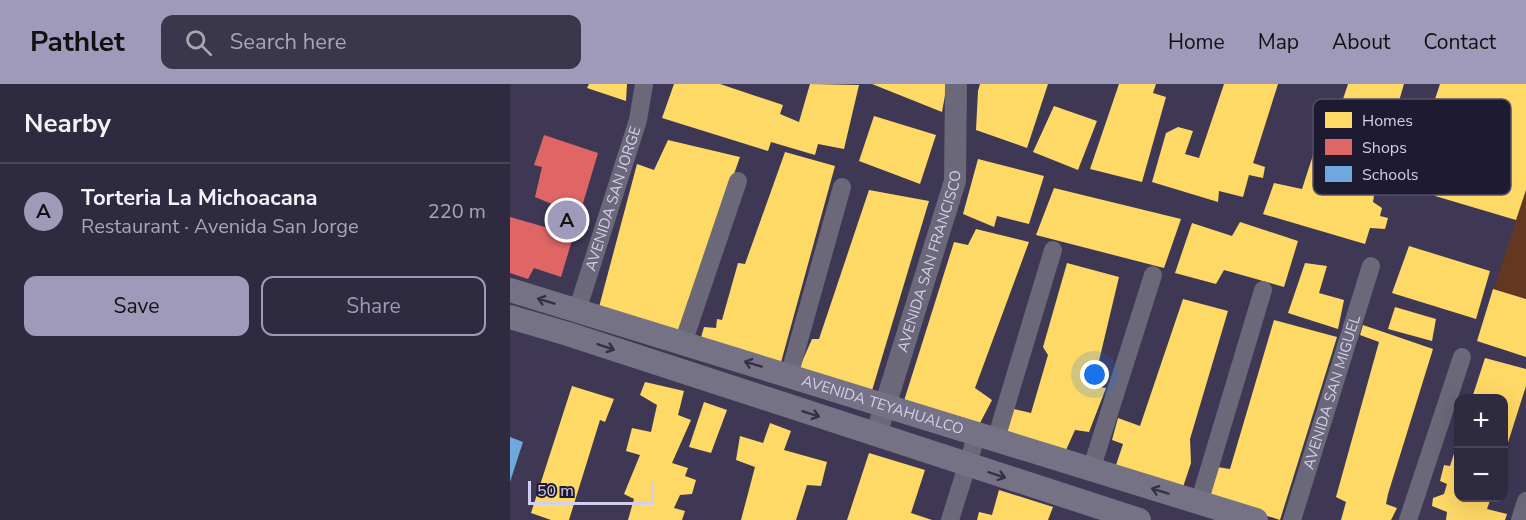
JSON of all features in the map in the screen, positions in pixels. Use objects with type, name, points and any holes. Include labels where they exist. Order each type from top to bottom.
[{"type":"main road","name":"AVENIDA TEYAHUALCO","points":[[510,290],[1256,520]]},
{"type":"main road","name":"AVENIDA TEYAHUALCO","points":[[510,317],[575,336],[1140,520]]},
{"type":"street","name":"AVENIDA SAN JORGE","points":[[577,311],[638,120],[645,84]]},
{"type":"street","name":"AVENIDA SAN FRANCISCO","points":[[876,435],[955,181],[956,84]]},
{"type":"street","points":[[683,343],[738,181]]},
{"type":"street","points":[[789,376],[842,187]]},
{"type":"street","points":[[950,520],[967,465],[986,436],[1053,250]]},
{"type":"street","name":"AVENIDA SAN MIGUEL","points":[[1292,520],[1371,266]]},
{"type":"street","points":[[1091,470],[1153,274]]},
{"type":"street","points":[[1199,503],[1263,290]]},
{"type":"street","points":[[1408,520],[1462,357]]},
{"type":"street","points":[[1520,520],[1526,501]]},
{"type":"shaded area","points":[[1526,190],[1526,299],[1494,289]]},
{"type":"building: Homes","points":[[589,84],[627,84],[626,101],[587,88]]},
{"type":"building: Homes","points":[[674,84],[720,84],[783,105],[780,114],[799,122],[810,84],[859,85],[844,149],[818,144],[815,155],[771,142],[768,151],[662,118]]},
{"type":"building: Homes","points":[[872,84],[947,84],[942,112]]},
{"type":"building: Homes","points":[[980,84],[1048,84],[1027,148],[976,130]]},
{"type":"building: Homes","points":[[1119,84],[1156,84],[1153,93],[1166,97],[1142,182],[1090,169]]},
{"type":"building: Homes","points":[[1224,84],[1278,84],[1253,163],[1265,167],[1263,178],[1249,175],[1243,197],[1219,191],[1218,202],[1152,182],[1166,133],[1178,127],[1193,131],[1185,154],[1199,158]]},
{"type":"building: Homes","points":[[1348,84],[1404,84],[1400,99],[1343,99]]},
{"type":"building: Homes","points":[[1440,84],[1526,84],[1526,190],[1516,220],[1435,195],[1511,195],[1511,99],[1435,99]]},
{"type":"building: Homes","points":[[1054,106],[1097,121],[1078,170],[1033,152]]},
{"type":"building: Homes","points":[[874,116],[936,135],[920,184],[859,161]]},
{"type":"building: Homes","points":[[668,140],[740,157],[678,333],[599,307],[637,164],[654,170]]},
{"type":"building: Homes","points":[[785,152],[835,166],[780,366],[700,341],[704,327],[716,328],[717,319],[722,320],[738,263],[745,264]]},
{"type":"building: Homes","points":[[1313,155],[1313,195],[1374,195],[1373,202],[1382,208],[1380,216],[1388,218],[1385,229],[1370,228],[1365,244],[1263,214],[1274,183],[1302,189]]},
{"type":"building: Homes","points":[[978,159],[1044,176],[1029,224],[997,216],[994,227],[963,214]]},
{"type":"building: Homes","points":[[1054,188],[1181,219],[1164,268],[1036,235]]},
{"type":"building: Homes","points":[[869,190],[929,201],[871,394],[798,371],[812,339],[819,339]]},
{"type":"building: Homes","points":[[1240,222],[1298,241],[1284,287],[1224,270],[1216,284],[1175,273],[1192,223],[1232,236]]},
{"type":"building: Homes","points":[[976,229],[1029,242],[975,388],[992,400],[980,423],[903,404],[954,242],[968,245]]},
{"type":"building: Homes","points":[[1409,246],[1490,271],[1476,319],[1392,293]]},
{"type":"building: Homes","points":[[1067,263],[1119,277],[1093,386],[1106,388],[1089,432],[1075,430],[1066,450],[1002,433],[1010,408],[1031,413],[1048,355],[1043,347]]},
{"type":"building: Homes","points":[[1305,263],[1327,266],[1319,293],[1344,300],[1338,329],[1288,313]]},
{"type":"building: Homes","points":[[1493,289],[1526,299],[1526,357],[1477,341]]},
{"type":"building: Homes","points":[[1183,299],[1228,311],[1190,439],[1191,463],[1183,487],[1116,465],[1123,444],[1112,440],[1118,418],[1140,426]]},
{"type":"building: Homes","points":[[1395,307],[1436,319],[1432,341],[1388,329]]},
{"type":"building: Homes","points":[[1274,320],[1337,337],[1280,520],[1206,496],[1217,467],[1230,469]]},
{"type":"building: Homes","points":[[1363,325],[1433,349],[1388,494],[1386,504],[1397,508],[1391,520],[1341,520],[1346,502],[1336,497],[1379,342],[1360,335]]},
{"type":"building: Homes","points":[[1485,358],[1526,369],[1526,386],[1508,442],[1508,394],[1473,394]]},
{"type":"building: Homes","points":[[645,382],[684,391],[678,415],[691,420],[672,463],[688,468],[685,476],[696,480],[692,494],[680,495],[674,508],[685,511],[682,520],[628,520],[634,499],[624,494],[640,455],[626,451],[632,428],[651,432],[657,405],[640,395]]},
{"type":"building: Homes","points":[[572,386],[614,399],[605,422],[600,420],[569,520],[551,520],[531,513]]},
{"type":"building: Homes","points":[[704,402],[727,410],[711,453],[689,447]]},
{"type":"building: Homes","points":[[770,423],[791,431],[784,450],[827,462],[821,486],[807,485],[796,520],[741,520],[755,467],[736,460],[740,436],[763,443]]},
{"type":"building: Homes","points":[[869,453],[925,470],[911,513],[932,520],[847,520]]},
{"type":"building: Homes","points":[[1454,454],[1454,502],[1490,502],[1487,509],[1507,514],[1505,520],[1446,520],[1447,512],[1432,506],[1433,498],[1444,494],[1447,484],[1440,481],[1444,465],[1450,466]]},
{"type":"building: Homes","points":[[999,490],[1053,507],[1048,520],[977,520],[979,512],[992,515]]},
{"type":"building: Shops","points":[[544,135],[598,153],[561,277],[534,268],[528,279],[510,273],[510,217],[545,227],[552,204],[535,197],[542,167],[534,165]]},
{"type":"building: Schools","points":[[510,437],[523,442],[510,482]]},
{"type":"place","name":"Torteria La Michoacana","points":[[567,220]]}]
